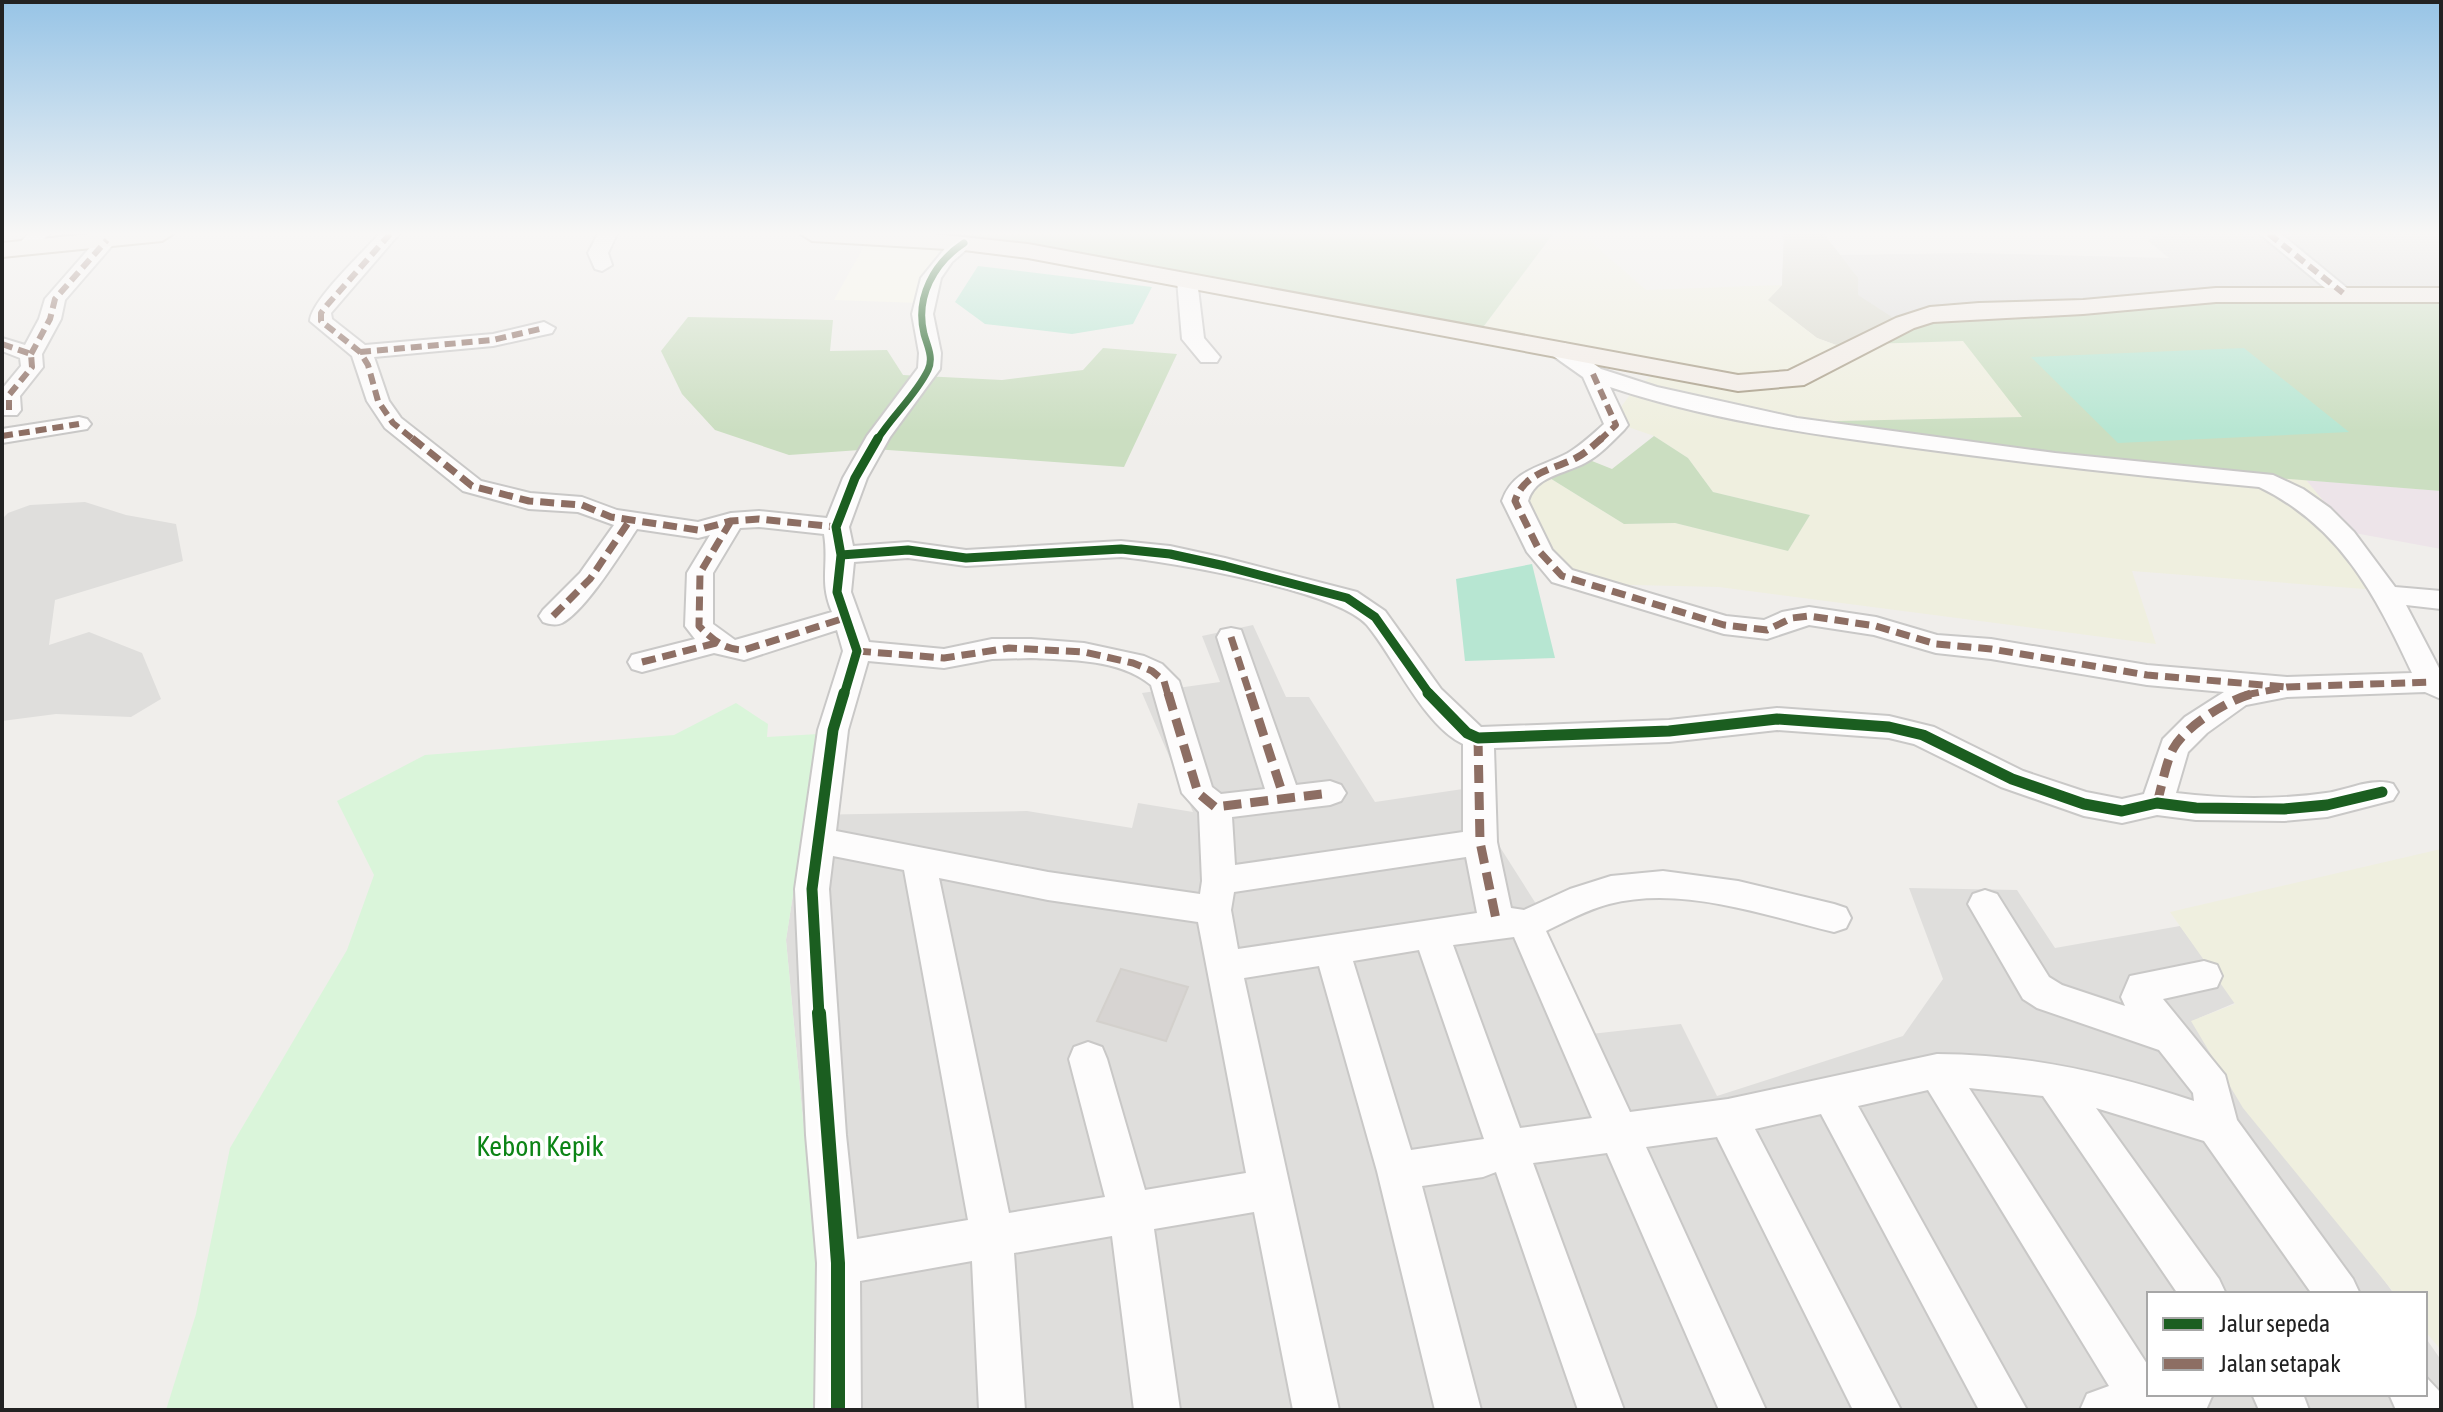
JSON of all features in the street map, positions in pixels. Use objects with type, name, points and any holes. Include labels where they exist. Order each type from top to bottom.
[{"type":"main road","points":[[1295,300],[1712,379],[1776,383],[1815,370],[1905,323],[1930,315],[2162,300]]},
{"type":"street","points":[[4,415],[9,395],[32,367],[32,348],[50,319],[55,300]]},
{"type":"street","points":[[332,300],[321,313],[321,321],[360,352],[368,365],[378,401],[393,423],[472,486],[529,501],[582,505],[611,517],[698,530],[731,521],[759,519],[838,541],[966,558],[1121,549],[1170,554],[1225,566],[1347,598],[1375,617],[1430,696],[1467,733],[1478,738],[1669,731],[1777,719],[1889,727],[1923,735],[2012,779],[2084,804],[2122,811],[2157,803],[2196,808],[2284,809],[2327,805],[2382,792]]},
{"type":"street","points":[[838,1410],[838,1263],[826,1135],[812,889],[833,730],[857,651],[837,592],[838,541],[855,478],[879,436],[929,369],[932,358],[923,328],[923,300]]},
{"type":"street","points":[[1189,300],[1193,339],[1209,357]]},
{"type":"street","points":[[360,352],[493,340],[544,328]]},
{"type":"street","points":[[2,344],[31,354]]},
{"type":"street","points":[[1557,348],[1593,374],[1651,393],[1827,430],[2055,460],[2264,480],[2308,502],[2350,545],[2389,595],[2436,686],[2287,687],[2147,675],[1991,649],[1936,644],[1876,626],[1809,616],[1792,618],[1767,630],[1751,630],[1724,625],[1562,576],[1552,569],[1537,547],[1515,501],[1516,495],[1533,477],[1576,458],[1616,425],[1593,374]]},
{"type":"street","points":[[2,436],[79,424]]},
{"type":"street","points":[[553,616],[590,579],[630,520]]},
{"type":"street","points":[[716,643],[699,626],[700,573],[731,521]]},
{"type":"street","points":[[2389,595],[2441,600]]},
{"type":"street","points":[[642,662],[716,643],[744,650],[848,617]]},
{"type":"street","points":[[1231,637],[1284,798]]},
{"type":"street","points":[[857,651],[957,658],[991,649],[1024,649],[1102,654],[1147,666],[1158,672],[1164,681],[1198,793],[1215,807],[1330,793]]},
{"type":"street","points":[[2157,803],[2174,747],[2196,725],[2237,697],[2287,687]]},
{"type":"street","points":[[1478,738],[1480,842],[1512,924],[1621,1133],[1743,1410]]},
{"type":"street","points":[[1215,807],[1217,895],[1223,966],[1316,1410]]},
{"type":"street","points":[[820,841],[1048,886],[1217,895],[1480,842]]},
{"type":"street","points":[[918,858],[992,1235],[1002,1410]]},
{"type":"street","points":[[1223,966],[1512,924],[1578,899],[1639,885],[1664,885],[1722,894],[1834,918]]},
{"type":"street","points":[[1985,904],[2036,988],[2050,997],[2172,1038]]},
{"type":"street","points":[[1431,934],[1601,1410]]},
{"type":"street","points":[[1332,950],[1397,1171],[1458,1410]]},
{"type":"street","points":[[2204,976],[2143,987],[2139,997],[2211,1087],[2218,1127],[2337,1292]]},
{"type":"street","points":[[1088,1059],[1130,1211],[1157,1410]]},
{"type":"street","points":[[1397,1171],[1483,1158],[1509,1148],[1728,1117],[1937,1071],[1968,1070],[2056,1083],[2162,1108],[2218,1127]]},
{"type":"street","points":[[1937,1071],[2133,1408],[2182,1396]]},
{"type":"street","points":[[2056,1083],[2203,1292]]},
{"type":"street","points":[[1831,1095],[2004,1410]]},
{"type":"street","points":[[1728,1117],[1878,1410]]},
{"type":"street","points":[[838,1263],[1270,1189]]},
{"type":"shaded area","points":[[834,300],[921,300],[920,303]]},
{"type":"shaded area","points":[[1767,300],[2322,300],[1898,321]]},
{"type":"shaded area","points":[[1767,300],[1866,300],[1898,321],[1836,345],[1817,338]]},
{"type":"shaded area","points":[[2306,480],[2441,491],[2441,549],[2349,532]]},
{"type":"shaded area","points":[[85,502],[126,515],[176,524],[183,561],[55,600],[49,645],[89,632],[142,653],[161,699],[131,717],[56,714],[2,721],[2,519],[8,513],[30,505]]},
{"type":"shaded area","points":[[1253,625],[1286,697],[1309,697],[1375,802],[1463,789],[1538,907],[1582,1035],[1681,1024],[1717,1096],[1903,1036],[1943,979],[1909,888],[2017,890],[2055,948],[2180,926],[2237,1002],[2199,1018],[2393,1292],[2147,1292],[2147,1396],[2427,1396],[2427,1340],[2441,1360],[2441,1410],[816,1410],[817,1268],[786,940],[805,815],[1027,811],[1132,828],[1138,803],[1193,812],[1142,693],[1220,682],[1202,636]]},
{"type":"green space","points":[[1145,300],[1133,324],[1072,334],[985,324],[955,302]]},
{"type":"green space","points":[[1288,300],[1504,300],[1478,334]]},
{"type":"green space","points":[[1504,300],[1768,300],[1817,338],[1836,345],[1964,341],[2023,417],[1798,422],[2135,467],[2306,480],[2349,532],[2378,590],[2132,571],[2156,644],[1719,587],[1550,583],[1519,503],[1540,472],[1624,524],[1675,523],[1788,551],[1810,515],[1713,492],[1688,458],[1654,436],[1611,421],[1637,385],[1658,373],[1478,334]]},
{"type":"green space","points":[[2216,300],[2441,300],[2441,491],[2135,467],[1792,422],[2022,417],[1963,341],[1836,345],[1898,321],[1983,306]]},
{"type":"green space","points":[[688,317],[833,320],[830,351],[887,350],[903,375],[1002,380],[1083,370],[1103,348],[1177,354],[1124,467],[874,449],[789,455],[715,430],[682,394],[661,351]]},
{"type":"green space","points":[[2244,348],[2349,432],[2118,443],[2031,357]]},
{"type":"green space","points":[[1654,436],[1688,458],[1713,492],[1810,515],[1788,551],[1675,523],[1624,524],[1540,472],[1582,457],[1612,469]]},
{"type":"green space","points":[[1532,564],[1555,658],[1465,661],[1456,579]]},
{"type":"green space","name":"Kebon Kepik","points":[[736,703],[768,724],[767,737],[818,734],[786,940],[817,1268],[816,1410],[166,1410],[196,1314],[230,1148],[347,950],[374,875],[337,801],[425,755],[674,735]]},
{"type":"green space","points":[[2441,849],[2441,1350],[2427,1333],[2427,1292],[2393,1292],[2243,1108],[2191,1021],[2235,1004],[2170,912]]},
{"type":"building","points":[[1121,969],[1188,987],[1166,1041],[1097,1021]]},
{"type":"marked path","points":[[31,354],[50,319],[55,300]]},
{"type":"marked path","points":[[332,300],[321,313],[321,321],[360,352],[368,365],[378,401],[393,423],[472,486],[529,501],[582,505],[611,517],[698,530],[731,521],[759,519],[836,527]]},
{"type":"marked path","points":[[360,352],[493,340],[544,328]]},
{"type":"marked path","points":[[2,344],[31,354],[32,367],[9,395],[9,410]]},
{"type":"marked path","points":[[1593,374],[1616,425],[1581,455],[1523,484],[1515,501],[1540,552],[1562,576],[1724,625],[1767,630],[1792,618],[1809,616],[1876,626],[1936,644],[1991,649],[2147,675],[2287,687]]},
{"type":"marked path","points":[[2,436],[79,424]]},
{"type":"marked path","points":[[553,616],[590,579],[630,520]]},
{"type":"marked path","points":[[731,521],[700,573],[699,626],[714,640],[724,647],[744,650],[848,617]]},
{"type":"marked path","points":[[1231,637],[1284,798]]},
{"type":"marked path","points":[[642,662],[716,643]]},
{"type":"marked path","points":[[857,651],[944,658],[992,649],[1057,649],[1133,663],[1152,671],[1164,681],[1198,793],[1215,807],[1330,793]]},
{"type":"marked path","points":[[2157,803],[2174,747],[2196,725],[2237,697],[2287,687],[2431,682]]},
{"type":"marked path","points":[[1478,738],[1480,842],[1497,924]]},
{"type":"cycle path","points":[[838,1410],[838,1263],[826,1135],[812,889],[833,730],[857,651],[837,592],[841,555],[836,527],[855,478],[879,436],[929,369],[930,353],[922,314],[924,300]]},
{"type":"cycle path","points":[[841,555],[908,550],[966,558],[1121,549],[1170,554],[1347,598],[1375,617],[1430,696],[1467,733],[1478,738],[1669,731],[1777,719],[1889,727],[1923,735],[2012,779],[2084,804],[2122,811],[2157,803],[2196,808],[2284,809],[2327,805],[2382,792]]}]
